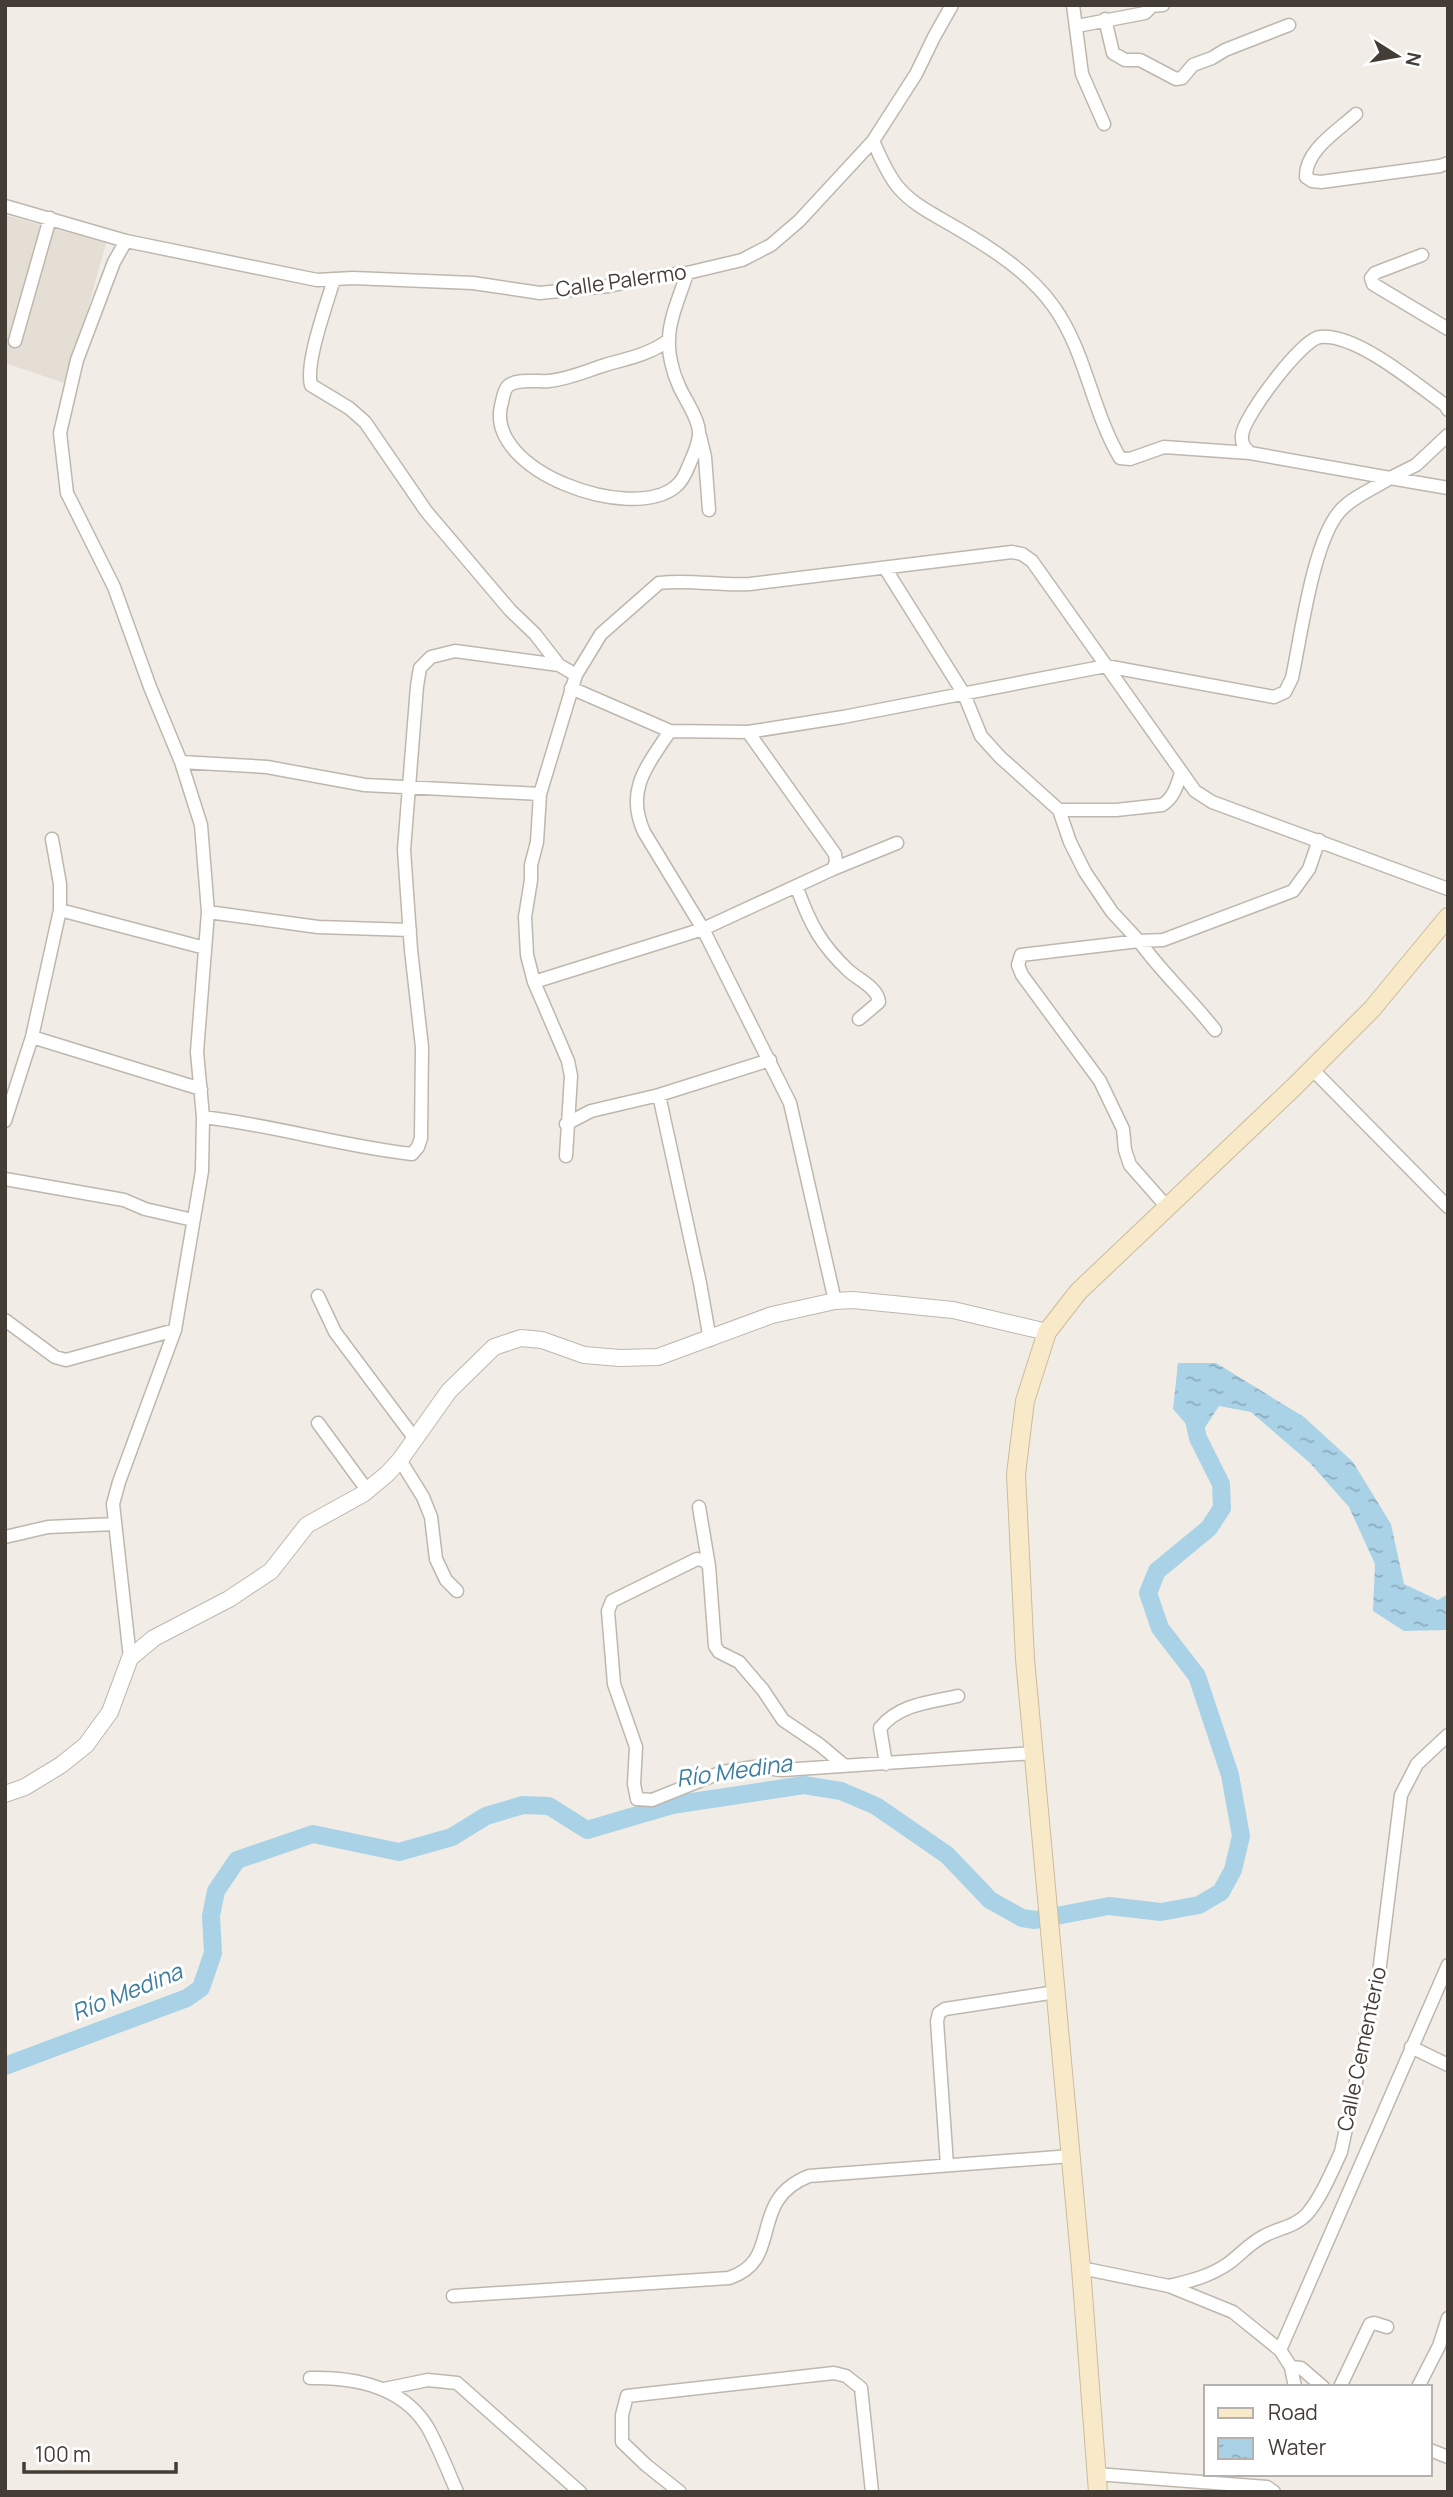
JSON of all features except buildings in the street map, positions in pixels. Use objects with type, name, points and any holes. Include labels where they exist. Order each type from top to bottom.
[{"type":"main road","points":[[1097,2483],[1081,2268],[1025,1659],[1016,1474],[1025,1401],[1047,1332],[1078,1292],[1372,1010],[1448,917]]},
{"type":"street","name":"Calle Palermo","points":[[5,206],[126,241],[317,280],[354,278],[472,284],[540,293],[609,286],[656,276],[687,273],[742,260],[771,245],[799,221],[873,141],[916,74],[952,5]]},
{"type":"street","points":[[1073,5],[1082,74],[1104,124]]},
{"type":"street","points":[[1077,26],[1145,13],[1152,6],[1163,5]]},
{"type":"street","points":[[1105,19],[1113,54],[1125,60],[1140,60],[1176,79],[1182,78],[1193,65],[1289,25]]},
{"type":"street","points":[[1356,114],[1310,157],[1306,177],[1321,182],[1448,163]]},
{"type":"street","points":[[873,141],[880,159],[897,187],[916,204],[991,248],[1020,271],[1054,306],[1121,458],[1130,459],[1164,447],[1250,453],[1448,488]]},
{"type":"street","points":[[15,341],[50,218]]},
{"type":"street","points":[[5,1794],[37,1780],[86,1745],[110,1712],[130,1658],[113,1504],[175,1330],[202,1171],[203,1116],[197,1052],[208,912],[201,825],[181,762],[150,687],[114,587],[67,493],[60,433],[77,360],[114,262],[126,241]]},
{"type":"street","points":[[1422,255],[1376,273],[1371,278],[1373,284],[1448,329]]},
{"type":"street","points":[[687,273],[668,340],[677,383],[699,432],[705,457],[709,510]]},
{"type":"street","points":[[334,279],[313,354],[309,376],[311,385],[349,408],[365,422],[426,511],[574,682],[670,732],[748,732],[1106,666],[1274,697],[1285,692],[1292,678],[1320,550],[1328,527],[1341,509],[1416,465],[1448,435]]},
{"type":"street","points":[[1250,453],[1243,446],[1243,428],[1273,380],[1305,345],[1316,337],[1361,346],[1445,405],[1448,410]]},
{"type":"street","points":[[668,340],[654,351],[575,376],[509,385],[505,390],[500,412],[505,439],[512,449],[555,479],[594,495],[622,499],[649,497],[677,486],[691,460],[699,432]]},
{"type":"street","points":[[566,1156],[571,1076],[568,1060],[534,982],[527,955],[525,917],[531,865],[537,842],[540,794],[574,682],[601,634],[659,583],[731,586],[1012,552],[1022,554],[1032,561],[1195,791],[1212,802],[1448,889]]},
{"type":"street","points":[[885,568],[964,694],[981,736],[1000,757],[1059,810],[1070,842],[1085,872],[1112,912],[1215,1030]]},
{"type":"street","points":[[203,1116],[248,1122],[368,1148],[412,1154],[418,1147],[421,1138],[422,1047],[404,849],[416,686],[420,667],[431,657],[455,651],[559,665]]},
{"type":"street","points":[[670,732],[642,775],[636,800],[636,815],[703,929],[790,1103],[835,1301]]},
{"type":"street","points":[[748,732],[835,854],[833,870]]},
{"type":"street","points":[[181,762],[267,767],[365,785],[540,794]]},
{"type":"street","points":[[1059,810],[1116,810],[1162,804],[1169,801],[1173,795],[1181,773]]},
{"type":"street","points":[[5,1121],[32,1037],[60,910],[60,884],[52,839]]},
{"type":"street","points":[[1167,1207],[1130,1165],[1123,1129],[1100,1081],[1022,975],[1018,965],[1021,955],[1163,940],[1293,891],[1309,869],[1319,840]]},
{"type":"street","points":[[534,982],[703,929],[897,843]]},
{"type":"street","points":[[797,888],[808,921],[824,946],[879,998],[859,1019]]},
{"type":"street","points":[[60,910],[205,948]]},
{"type":"street","points":[[208,912],[318,927],[410,930]]},
{"type":"street","points":[[32,1037],[201,1089]]},
{"type":"street","points":[[566,1124],[591,1111],[659,1095],[770,1060]]},
{"type":"street","points":[[1312,1069],[1448,1207]]},
{"type":"street","points":[[659,1095],[710,1340]]},
{"type":"street","points":[[5,1179],[124,1200],[145,1209],[192,1220]]},
{"type":"street","points":[[318,1296],[335,1332],[415,1439]]},
{"type":"street","points":[[130,1658],[154,1638],[229,1599],[271,1571],[307,1525],[367,1490],[400,1460],[449,1391],[494,1347],[520,1338],[542,1340],[584,1355],[658,1357],[772,1315],[835,1301],[866,1301],[953,1310],[1047,1332]]},
{"type":"street","points":[[5,1320],[55,1357],[66,1360],[175,1330]]},
{"type":"street","points":[[318,1423],[367,1490]]},
{"type":"street","points":[[400,1460],[423,1497],[431,1517],[436,1559],[446,1580],[457,1591]]},
{"type":"street","points":[[699,1507],[709,1566],[715,1646],[719,1652],[739,1662],[763,1690],[783,1720],[845,1766]]},
{"type":"street","points":[[5,1537],[48,1527],[115,1524]]},
{"type":"street","points":[[709,1566],[705,1561],[697,1559],[612,1601],[608,1611],[614,1684],[636,1747],[634,1784],[637,1799],[652,1800],[722,1772],[754,1767],[783,1770],[1034,1753]]},
{"type":"street","points":[[886,1764],[880,1728],[888,1718],[911,1706],[958,1696]]},
{"type":"street","name":"Calle Cementerio","points":[[1169,2287],[1199,2279],[1230,2263],[1246,2247],[1265,2235],[1300,2221],[1310,2210],[1341,2152],[1379,1973],[1401,1795],[1417,1763],[1448,1735]]},
{"type":"street","points":[[1280,2350],[1448,1965]]},
{"type":"street","points":[[1435,1991],[1448,1997]]},
{"type":"street","points":[[947,2165],[937,2021],[939,2013],[945,2009],[1056,1992]]},
{"type":"street","points":[[1411,2047],[1448,2065]]},
{"type":"street","points":[[1341,2152],[1363,2161]]},
{"type":"street","points":[[453,2296],[729,2278],[745,2271],[758,2258],[774,2205],[780,2195],[798,2180],[820,2174],[1071,2156]]},
{"type":"street","points":[[1081,2268],[1169,2287],[1233,2312],[1280,2350],[1291,2367],[1296,2385]]},
{"type":"street","points":[[1419,2385],[1448,2318]]},
{"type":"street","points":[[1341,2385],[1370,2325],[1374,2323],[1387,2327]]},
{"type":"street","points":[[1291,2367],[1301,2368],[1320,2385]]},
{"type":"street","points":[[680,2492],[622,2442],[622,2415],[627,2396],[834,2373],[846,2376],[861,2388],[872,2492]]},
{"type":"street","points":[[310,2378],[340,2377],[384,2389],[401,2399],[427,2427],[457,2492]]},
{"type":"street","points":[[384,2389],[428,2380],[457,2383],[580,2492]]},
{"type":"street","points":[[1097,2483],[1271,2484]]},
{"type":"shaded area","points":[[5,215],[106,243],[67,384],[5,363]]},
{"type":"water","points":[[1178,1363],[1216,1363],[1304,1417],[1353,1462],[1391,1524],[1404,1584],[1438,1600],[1448,1594],[1448,1630],[1404,1631],[1373,1611],[1375,1564],[1349,1507],[1310,1463],[1251,1412],[1219,1406],[1198,1438],[1173,1409]]},
{"type":"waterway","name":"Río Medina","points":[[5,2066],[187,1998],[201,1988],[213,1953],[211,1916],[216,1891],[237,1860],[313,1834],[399,1852],[452,1837],[486,1816],[523,1805],[549,1806],[587,1830],[672,1805],[804,1785],[841,1791],[876,1806],[947,1855],[990,1900],[1022,1918],[1035,1920],[1109,1906],[1161,1912],[1199,1905],[1221,1892],[1233,1870],[1241,1836],[1230,1775],[1197,1676],[1160,1628],[1148,1593],[1157,1571],[1209,1528],[1222,1508],[1221,1484],[1198,1438],[1193,1416]]}]
